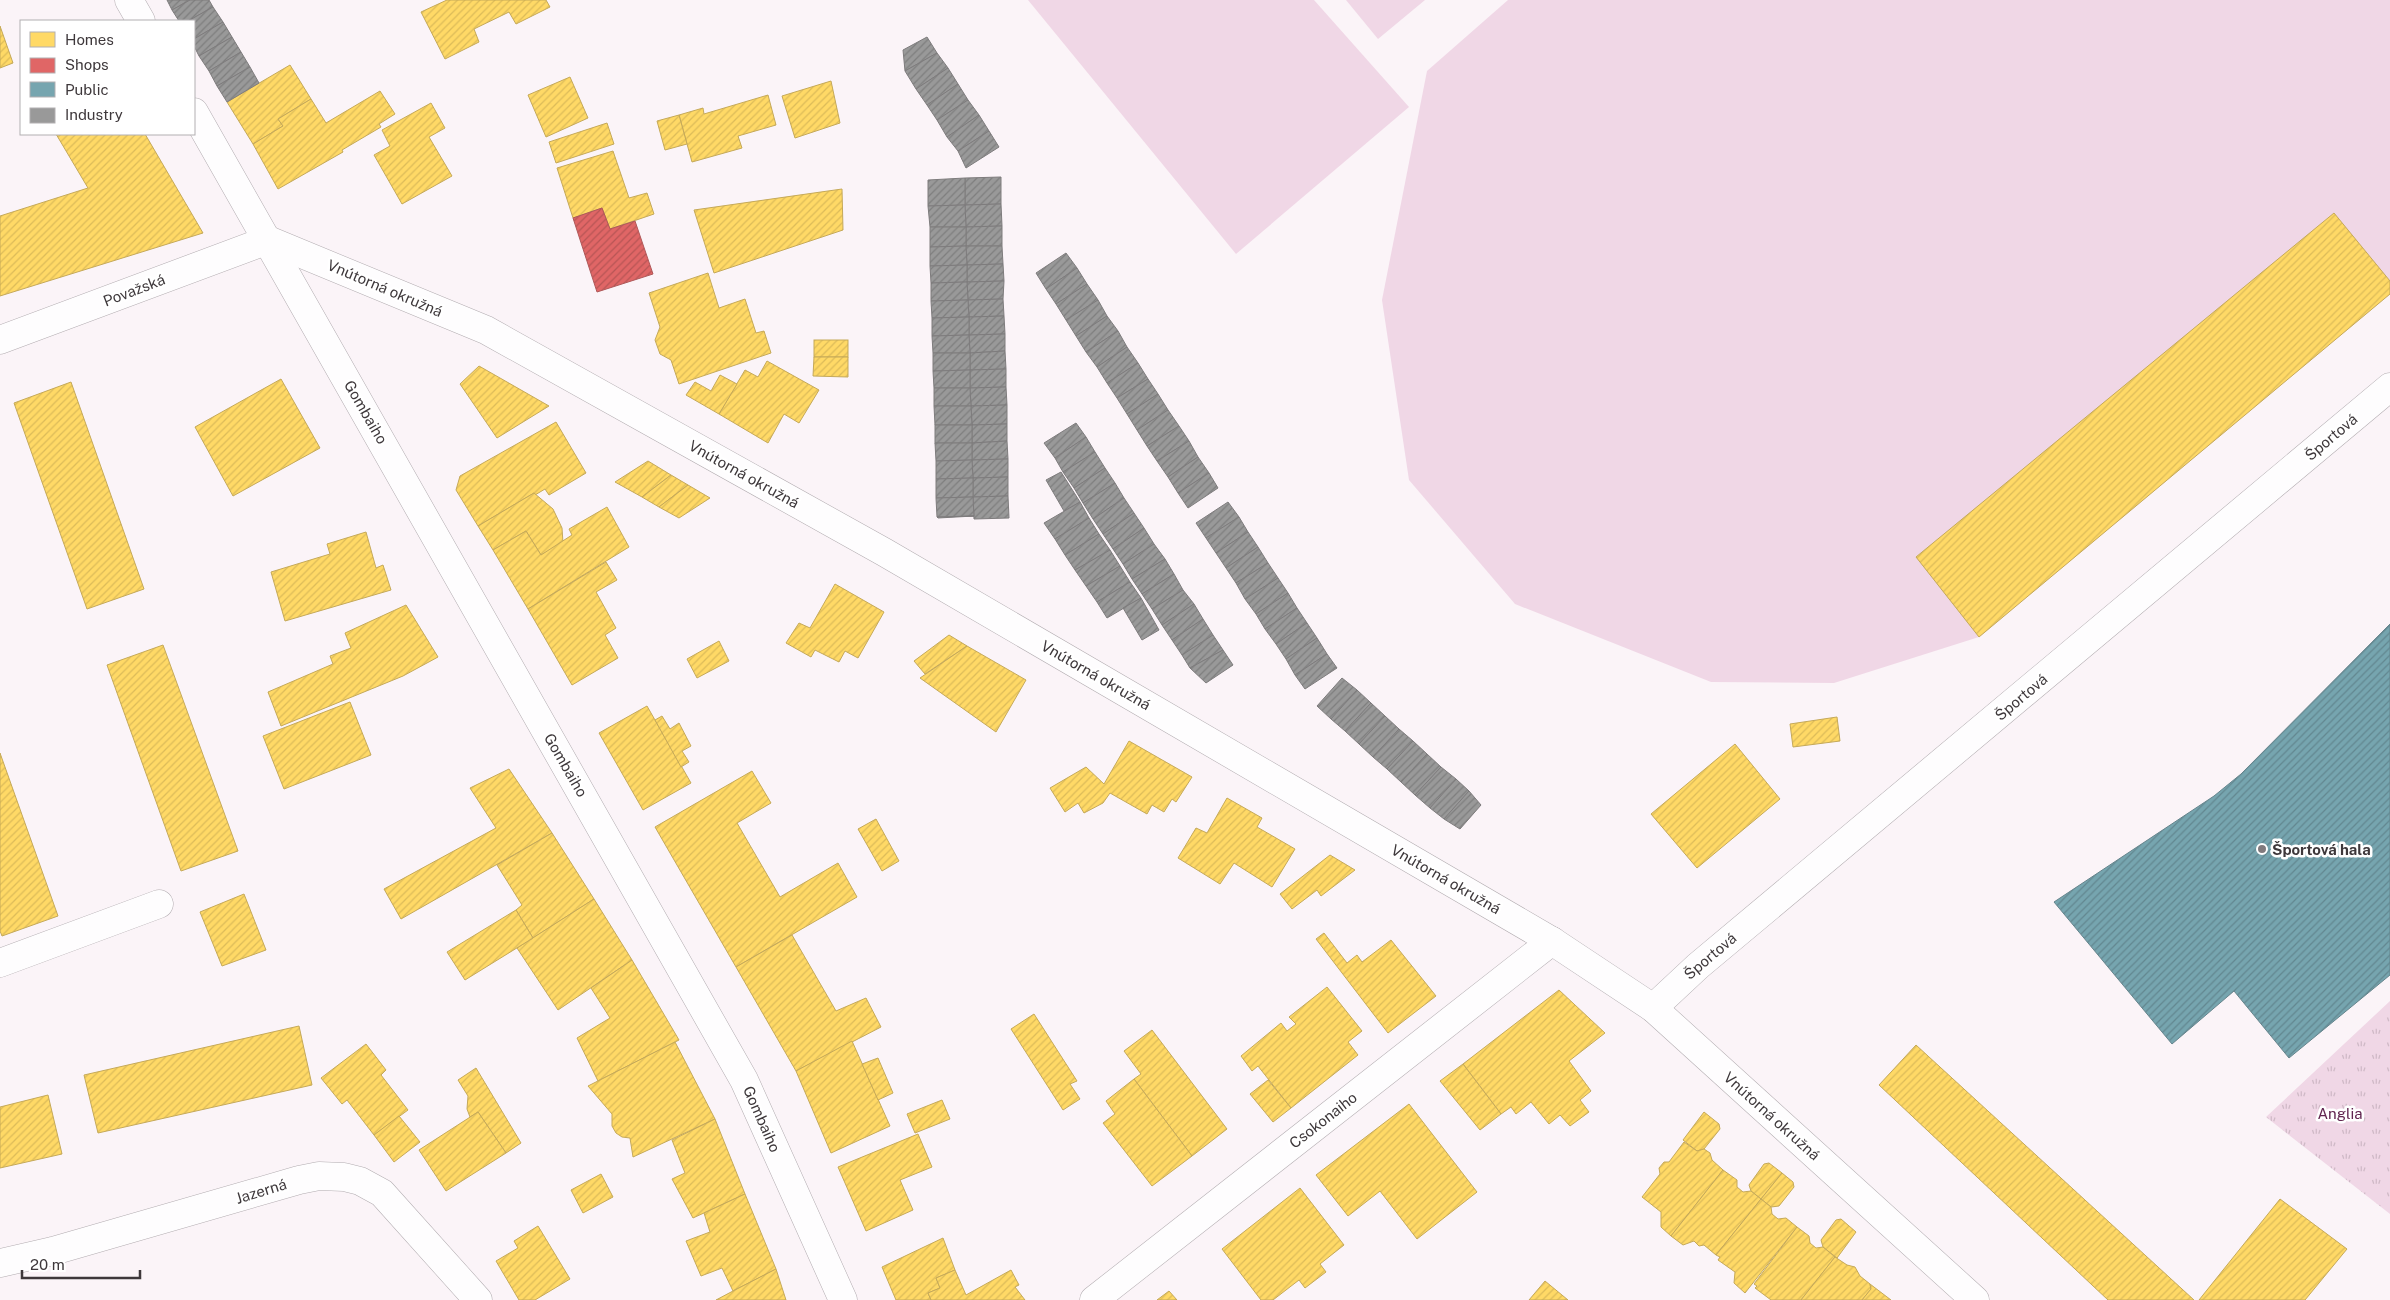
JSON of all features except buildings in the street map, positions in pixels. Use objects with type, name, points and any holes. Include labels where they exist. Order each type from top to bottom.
[{"type":"street","points":[[129,0],[140,20]]},
{"type":"street","points":[[195,114],[268,240]]},
{"type":"street","name":"Považská","points":[[0,340],[268,240]]},
{"type":"street","name":"Vnútorná okružná","points":[[268,240],[486,330],[884,552],[1552,940],[1653,1008],[1967,1297]]},
{"type":"street","name":"Gombaiho","points":[[268,240],[744,1080],[843,1300]]},
{"type":"street","name":"Športová","points":[[1653,1008],[1686,975],[2390,387]]},
{"type":"street","points":[[0,963],[159,904]]},
{"type":"street","name":"Csokonaiho","points":[[1094,1300],[1552,940]]},
{"type":"street","name":"Jazerná","points":[[0,1263],[52,1252],[299,1180],[319,1176],[344,1177],[382,1193],[478,1300]]},
{"type":"green space","points":[[1028,0],[1314,0],[1409,107],[1236,254]]},
{"type":"green space","points":[[1346,0],[1425,0],[1378,39]]},
{"type":"green space","points":[[1508,0],[2390,0],[2390,294],[1979,637],[1834,683],[1711,682],[1515,604],[1409,480],[1382,300],[1427,71]]},
{"type":"green space","name":"Anglia","points":[[2390,1001],[2390,1214],[2266,1117]]},
{"type":"place","name":"Športová hala","points":[[2262,849]]}]
